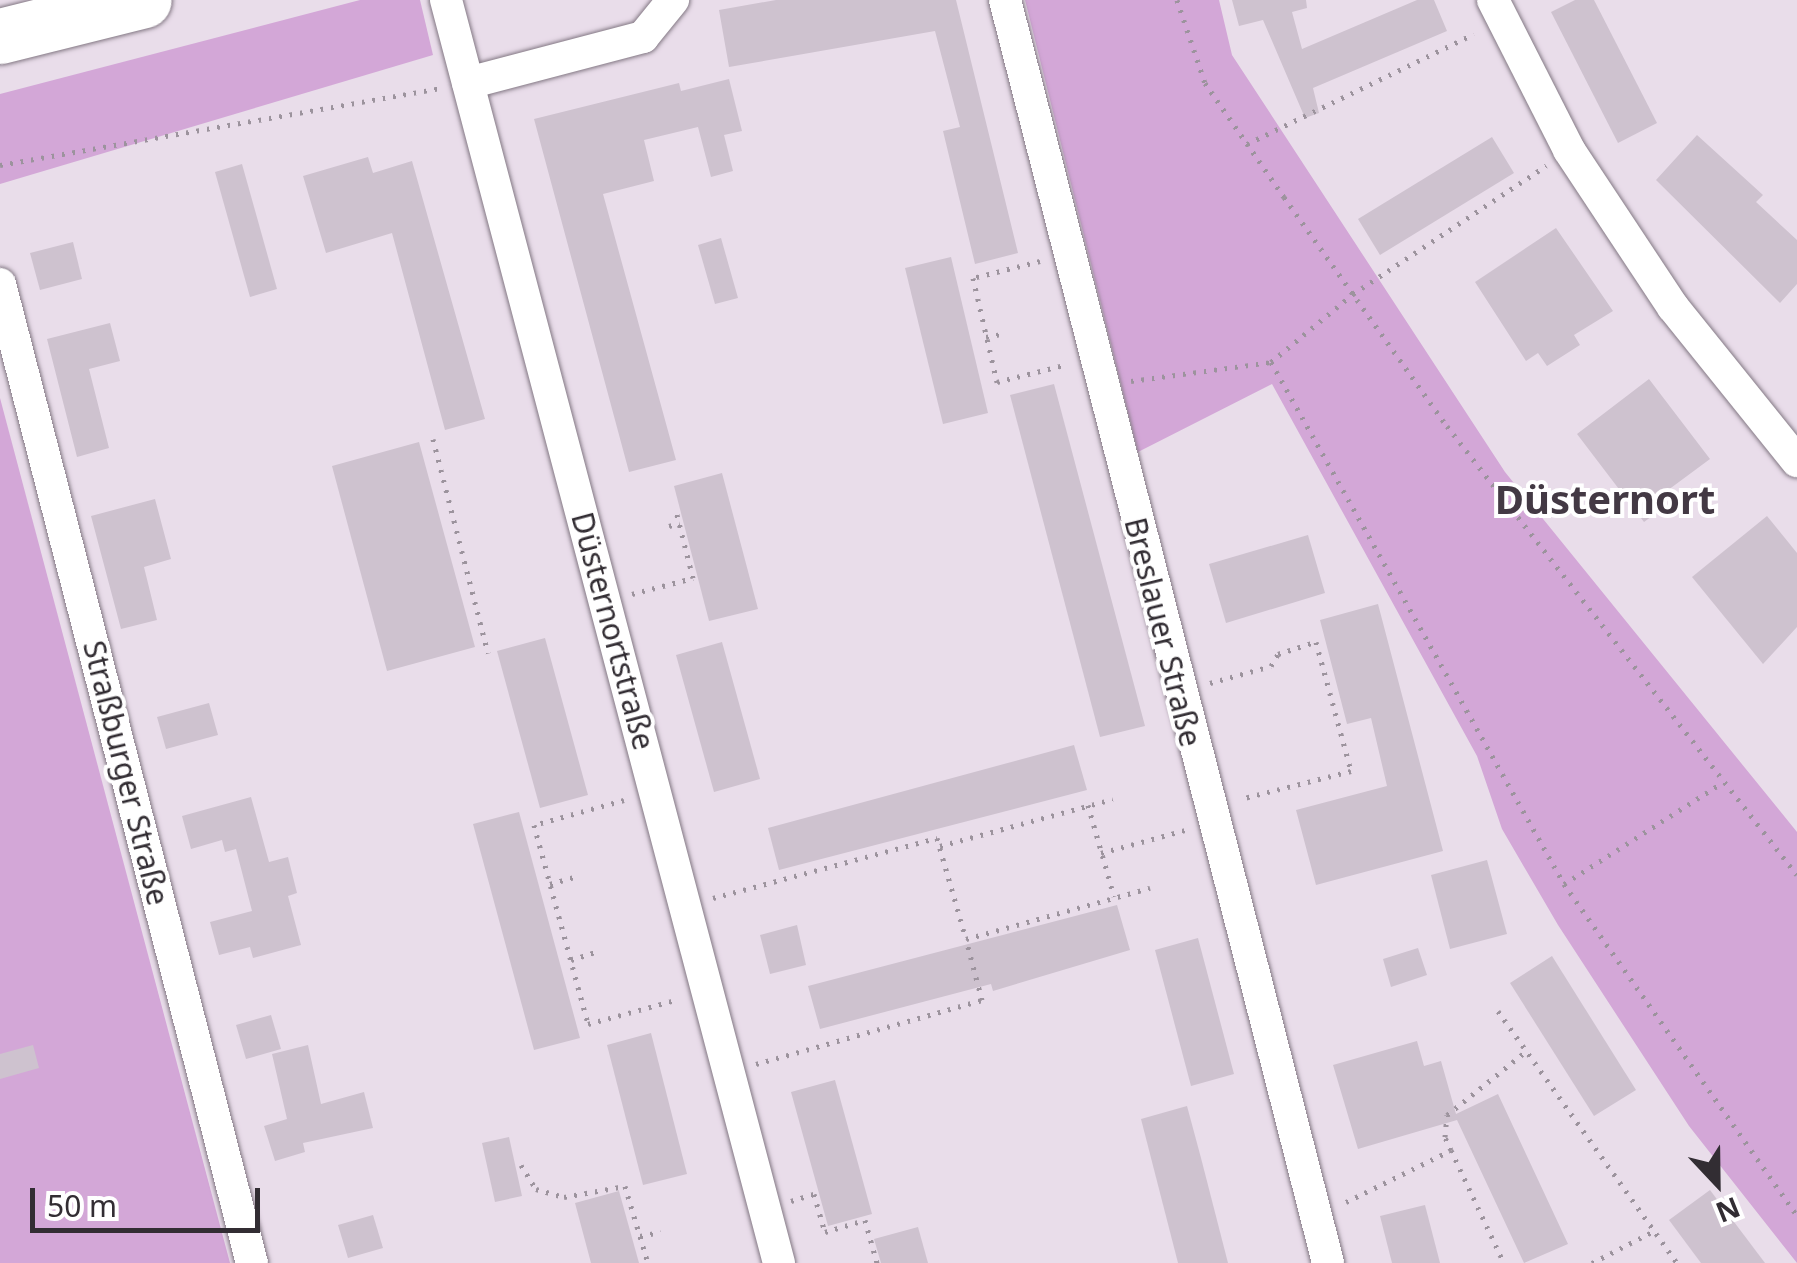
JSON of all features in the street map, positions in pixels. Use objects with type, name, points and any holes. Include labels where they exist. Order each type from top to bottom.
[{"type":"highway","points":[[0,36],[144,0]]},
{"type":"street","name":"Düsternortstraße","points":[[446,0],[779,1263]]},
{"type":"street","points":[[468,83],[643,36],[673,0]]},
{"type":"street","name":"Breslauer Straße","points":[[1005,0],[1096,372],[1328,1263]]},
{"type":"street","points":[[1497,10],[1569,150],[1673,306],[1797,461]]},
{"type":"street","name":"Straßburger Straße","points":[[0,284],[252,1263]]},
{"type":"path","points":[[1176,0],[1205,83],[1247,144],[1354,294],[1722,783],[1797,875]]},
{"type":"path","points":[[1247,144],[1497,10]]},
{"type":"path","points":[[0,165],[468,83]]},
{"type":"path","points":[[1067,255],[972,278],[997,382],[1270,362],[1354,294],[1569,150]]},
{"type":"path","points":[[986,337],[1002,334]]},
{"type":"path","points":[[1270,362],[1564,884],[1797,1216]]},
{"type":"path","points":[[433,439],[488,653]]},
{"type":"path","points":[[605,602],[693,578],[676,511]]},
{"type":"path","points":[[669,526],[680,524]]},
{"type":"path","points":[[1101,853],[1351,771],[1316,642],[1278,654],[1271,666],[1178,692]]},
{"type":"path","points":[[1564,884],[1722,783]]},
{"type":"path","points":[[655,791],[534,825],[588,1024],[708,992]]},
{"type":"path","points":[[940,846],[1113,798]]},
{"type":"path","points":[[1088,806],[1114,896]]},
{"type":"path","points":[[686,905],[938,838],[982,1000],[729,1072]]},
{"type":"path","points":[[550,884],[578,876]]},
{"type":"path","points":[[966,939],[1150,888]]},
{"type":"path","points":[[571,960],[596,952]]},
{"type":"path","points":[[1498,1011],[1677,1263]]},
{"type":"path","points":[[1504,1263],[1451,1150],[1448,1115],[1526,1051]]},
{"type":"path","points":[[1316,1217],[1451,1150]]},
{"type":"path","points":[[521,1165],[536,1189],[564,1197],[625,1186],[648,1263]]},
{"type":"path","points":[[765,1209],[814,1194],[825,1232],[865,1220],[877,1263]]},
{"type":"path","points":[[1592,1263],[1654,1231]]},
{"type":"path","points":[[640,1236],[660,1232]]},
{"type":"shaded area","points":[[360,0],[420,0],[433,55],[0,184],[0,94]]},
{"type":"shaded area","points":[[1025,0],[1219,0],[1232,55],[1505,472],[1797,832],[1797,1263],[1689,1126],[1558,925],[1502,829],[1477,756],[1272,384],[1138,452]]},
{"type":"shaded area","points":[[0,398],[230,1263],[0,1263]]},
{"type":"building","points":[[776,0],[956,0],[1018,253],[975,264],[943,131],[960,127],[935,31],[729,67],[719,10]]},
{"type":"building","points":[[1232,0],[1306,0],[1307,8],[1292,12],[1302,49],[1417,0],[1434,0],[1447,31],[1313,88],[1319,113],[1305,118],[1263,20],[1239,26]]},
{"type":"building","points":[[1575,0],[1594,0],[1657,123],[1618,143],[1551,12]]},
{"type":"building","points":[[729,79],[742,131],[724,135],[733,171],[711,177],[698,127],[644,140],[654,181],[603,194],[676,460],[629,472],[534,119],[679,83],[681,91]]},
{"type":"building","points":[[1697,135],[1763,195],[1756,202],[1797,240],[1797,284],[1780,303],[1656,180]]},
{"type":"building","points":[[1492,137],[1514,173],[1380,255],[1358,219]]},
{"type":"building","points":[[368,157],[373,173],[412,161],[485,419],[445,430],[392,233],[326,253],[303,176]]},
{"type":"building","points":[[242,164],[277,289],[250,297],[215,172]]},
{"type":"building","points":[[1556,228],[1613,311],[1574,335],[1580,345],[1547,366],[1538,353],[1526,361],[1475,282]]},
{"type":"building","points":[[721,238],[738,298],[715,304],[698,245]]},
{"type":"building","points":[[73,242],[82,279],[40,290],[30,253]]},
{"type":"building","points":[[951,257],[988,413],[943,424],[905,268]]},
{"type":"building","points":[[110,323],[120,361],[89,369],[109,448],[77,457],[47,339]]},
{"type":"building","points":[[1649,379],[1710,459],[1660,496],[1667,505],[1644,522],[1577,434]]},
{"type":"building","points":[[1054,384],[1145,726],[1100,737],[1010,395]]},
{"type":"building","points":[[419,442],[475,647],[387,671],[332,466]]},
{"type":"building","points":[[722,473],[758,609],[709,621],[674,486]]},
{"type":"building","points":[[155,499],[171,559],[144,567],[157,620],[121,629],[91,516]]},
{"type":"building","points":[[1767,516],[1797,553],[1797,627],[1763,664],[1692,577]]},
{"type":"building","points":[[1308,535],[1325,593],[1226,623],[1209,564]]},
{"type":"building","points":[[1378,604],[1443,851],[1316,885],[1296,810],[1387,786],[1371,718],[1347,724],[1320,620]]},
{"type":"building","points":[[545,638],[588,795],[540,808],[497,651]]},
{"type":"building","points":[[722,642],[760,779],[714,792],[676,655]]},
{"type":"building","points":[[209,703],[218,735],[166,749],[157,717]]},
{"type":"building","points":[[1074,745],[1087,790],[779,870],[768,828]]},
{"type":"building","points":[[251,797],[269,862],[288,857],[297,893],[288,896],[301,945],[253,958],[250,947],[219,955],[210,922],[252,911],[236,849],[225,852],[222,840],[191,849],[182,816]]},
{"type":"building","points":[[519,812],[580,1038],[534,1050],[473,824]]},
{"type":"building","points":[[1487,860],[1507,934],[1450,949],[1431,875]]},
{"type":"building","points":[[1117,905],[1130,950],[993,991],[991,984],[820,1029],[808,986]]},
{"type":"building","points":[[797,925],[806,965],[770,974],[760,935]]},
{"type":"building","points":[[1198,938],[1234,1074],[1191,1086],[1155,950]]},
{"type":"building","points":[[1418,948],[1427,975],[1391,987],[1383,959]]},
{"type":"building","points":[[1552,956],[1636,1090],[1594,1116],[1510,983]]},
{"type":"building","points":[[271,1015],[281,1049],[246,1059],[236,1025]]},
{"type":"building","points":[[651,1033],[687,1174],[643,1185],[607,1045]]},
{"type":"building","points":[[1417,1041],[1424,1066],[1441,1061],[1456,1114],[1498,1094],[1568,1244],[1524,1263],[1457,1120],[1358,1149],[1333,1065]]},
{"type":"building","points":[[33,1045],[39,1068],[0,1079],[0,1054]]},
{"type":"building","points":[[308,1045],[321,1104],[364,1092],[373,1128],[303,1143],[305,1152],[275,1161],[264,1126],[287,1119],[272,1054]]},
{"type":"building","points":[[835,1080],[872,1214],[828,1226],[791,1092]]},
{"type":"building","points":[[1187,1106],[1228,1263],[1178,1263],[1141,1119]]},
{"type":"building","points":[[509,1137],[522,1196],[495,1202],[482,1143]]},
{"type":"building","points":[[1710,1190],[1765,1263],[1701,1263],[1669,1220]]},
{"type":"building","points":[[619,1191],[639,1263],[591,1263],[575,1203]]},
{"type":"building","points":[[1425,1205],[1440,1263],[1392,1263],[1380,1216]]},
{"type":"building","points":[[373,1215],[383,1248],[348,1258],[338,1225]]},
{"type":"building","points":[[918,1227],[928,1263],[881,1263],[874,1239]]},
{"type":"district","name":"Düsternort","points":[[1605,499]]}]
